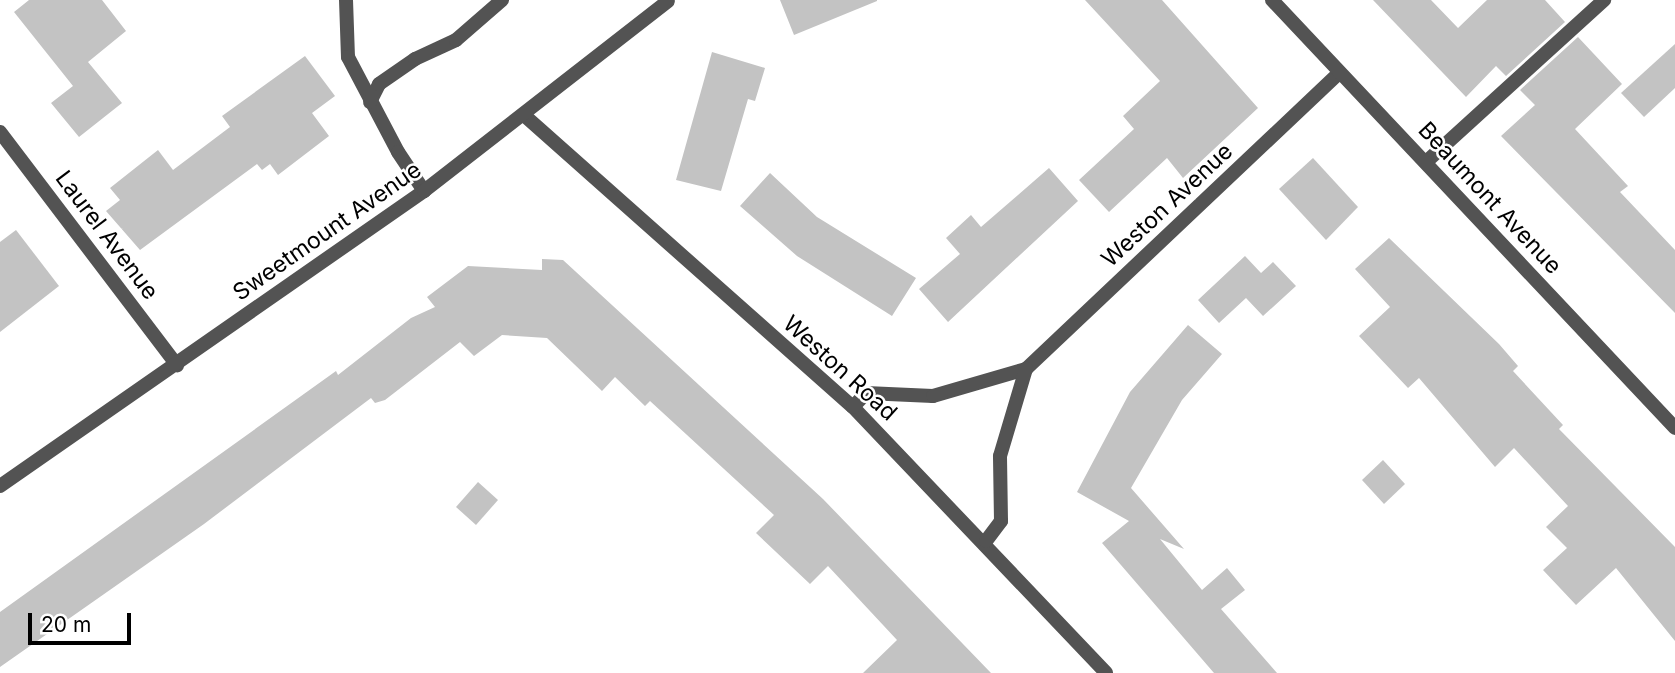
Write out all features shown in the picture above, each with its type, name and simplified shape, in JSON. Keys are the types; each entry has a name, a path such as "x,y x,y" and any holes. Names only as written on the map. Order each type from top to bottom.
{"street":[{"path":"346,0 348,57 370,102 424,191"},
{"path":"370,102 379,84 415,60 456,40 502,0"},
{"name":"Sweetmount Avenue","path":"0,486 424,191 525,116 670,0"},
{"name":"Beaumont Avenue","path":"1272,0 1675,428"},
{"path":"1426,162 1604,0"},
{"name":"Weston Avenue","path":"853,407 866,393 933,396 1026,369 1339,73"},
{"name":"Weston Road","path":"525,116 853,407 986,541 1106,673"},
{"name":"Laurel Avenue","path":"0,132 177,365"},
{"name":"Weston Avenue","path":"986,541 1001,521 1000,456 1026,369"}],"building":[{"path":"29,0 102,0 126,31 88,62 122,103 79,137 51,103 73,86 14,12"},
{"path":"780,0 877,0 877,1 794,35"},
{"path":"1085,0 1162,0 1258,108 1183,178 1167,158 1109,212 1079,180 1134,129 1123,116 1160,81"},
{"path":"1373,0 1431,0 1458,28 1487,0 1545,0 1565,22 1506,76 1496,66 1466,97"},
{"path":"1578,37 1622,84 1575,129 1628,186 1620,192 1675,250 1675,313 1501,136 1535,105 1520,90"},
{"path":"1675,44 1675,88 1644,117 1621,93"},
{"path":"712,52 765,68 755,101 748,99 721,191 676,180"},
{"path":"305,56 335,96 312,113 329,136 278,175 270,164 262,170 257,164 140,250 106,211 120,200 110,188 158,150 173,170 230,127 222,116"},
{"path":"1313,158 1358,207 1326,240 1279,189"},
{"path":"1049,168 1078,201 948,322 919,289 960,254 946,238 971,215 981,227"},
{"path":"770,173 817,217 916,278 892,316 797,256 740,206"},
{"path":"16,230 59,286 0,332 0,242"},
{"path":"1389,238 1499,344 1518,366 1513,371 1563,425 1559,429 1675,547 1675,641 1616,568 1576,605 1543,570 1567,548 1546,527 1568,506 1514,448 1495,467 1419,378 1408,388 1359,336 1390,307 1355,269"},
{"path":"1245,256 1261,273 1273,262 1296,286 1263,316 1246,298 1219,323 1198,300"},
{"path":"542,259 563,260 823,499 991,673 863,673 897,640 828,566 810,584 756,533 774,515 650,401 645,406 615,377 602,391 547,338 502,335 474,356 460,342 385,400 375,403 371,398 204,524 0,667 0,612 336,371 338,375 411,318 435,307 427,297 468,266 542,270"},
{"path":"1188,325 1222,354 1182,400 1131,488 1184,549 1160,539 1202,590 1227,568 1245,590 1221,609 1277,673 1214,673 1102,543 1129,521 1077,492 1130,392"},
{"path":"1383,460 1405,484 1384,504 1362,480"},
{"path":"478,482 498,500 476,525 456,507"}]}
